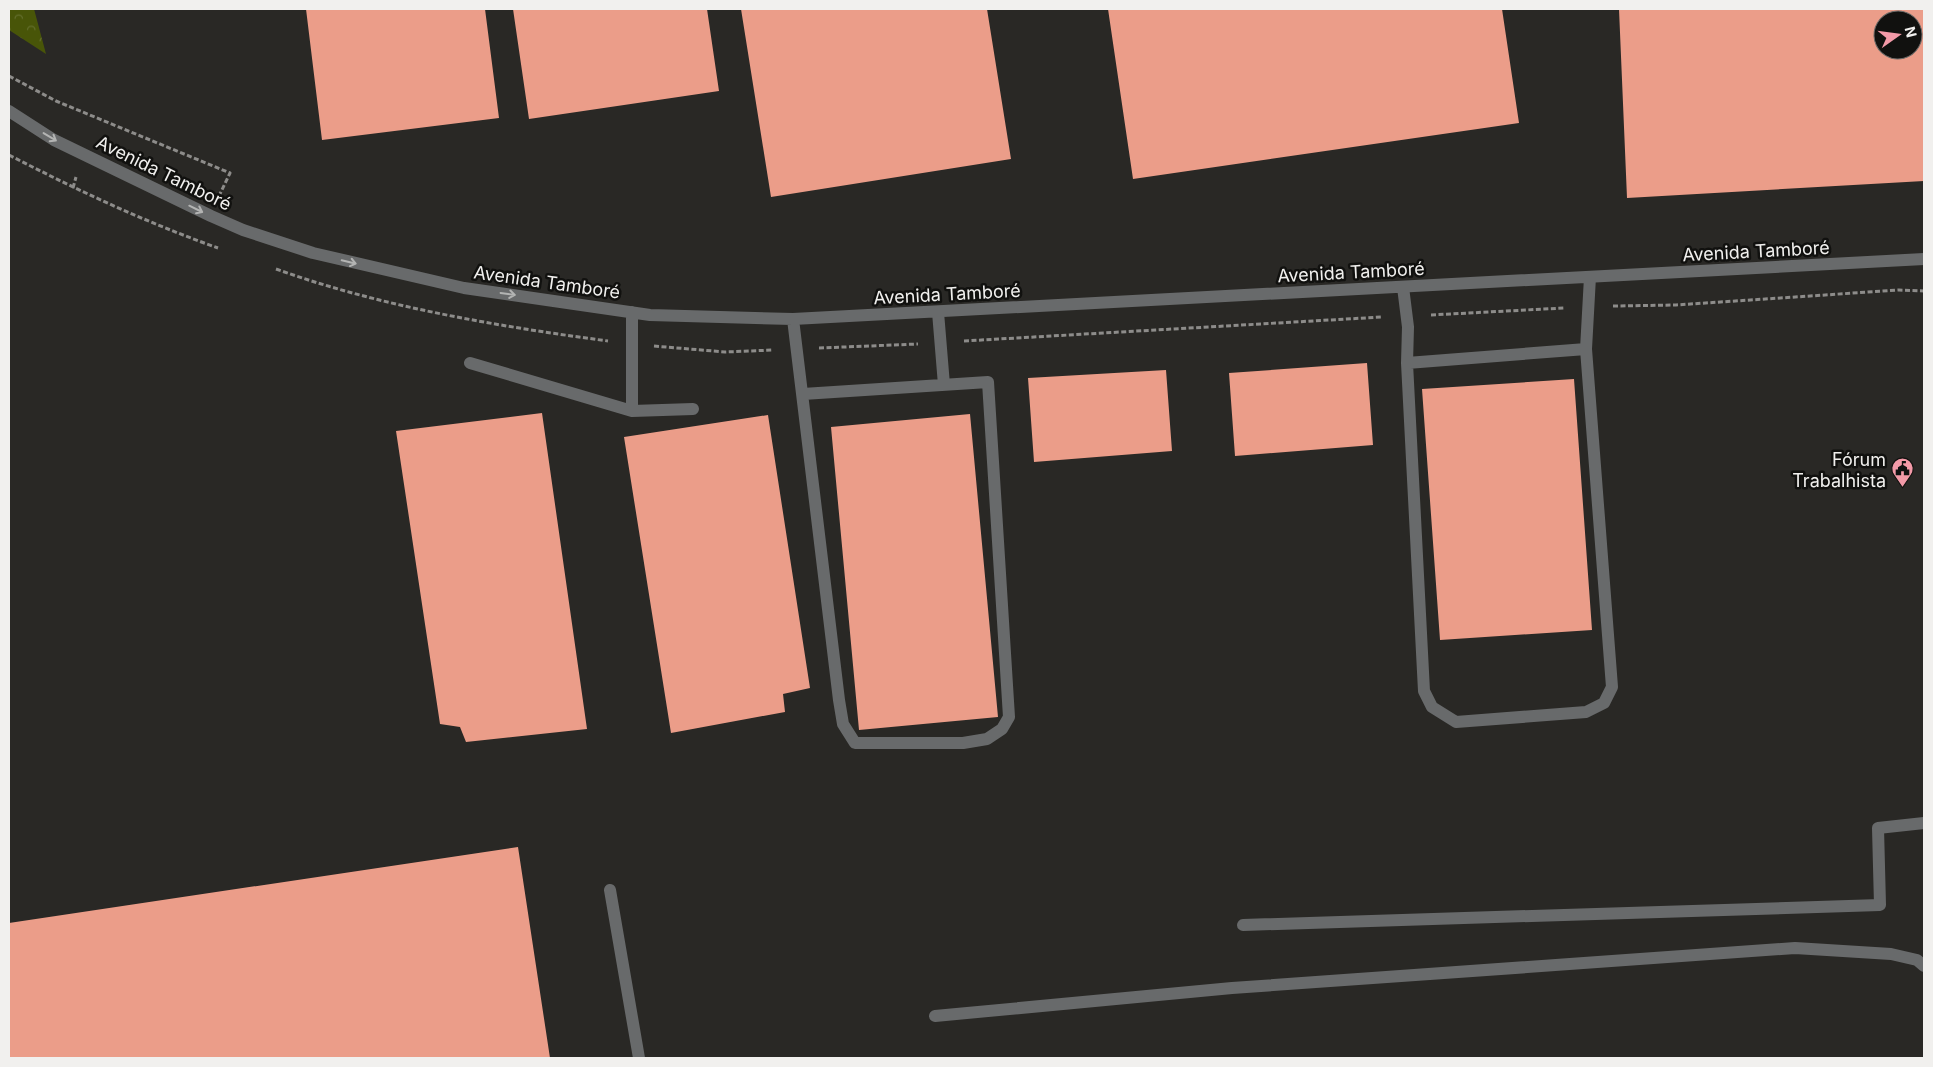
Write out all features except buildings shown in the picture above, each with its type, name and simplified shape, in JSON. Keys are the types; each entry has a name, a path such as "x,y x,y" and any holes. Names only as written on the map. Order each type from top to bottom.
{"street":[{"name":"Avenida Tamboré","path":"9,111 54,140 211,216 243,230 313,253 454,286 650,315 794,319 1924,260"},
{"path":"1403,287 1408,327 1407,363 1424,691 1432,707 1456,722 1586,712 1604,703 1612,687 1586,349 1590,277"},
{"path":"632,312 632,410"},
{"path":"938,312 944,385"},
{"path":"794,319 796,357 803,394 838,690 844,724 855,743 963,742 987,739 1002,729 1009,716 988,382 803,394"},
{"path":"1407,363 1586,349"},
{"path":"470,363 632,410 693,409"},
{"path":"1243,925 1880,905 1878,828 1924,823"},
{"path":"610,890 638,1058"},
{"path":"935,1016 1232,988 1794,948 1891,954 1916,960 1924,966"}],"path":[{"path":"9,76 56,101 230,173 211,216"}],"green space":[{"path":"9,9 34,9 46,54 9,30"}],"place":[{"name":"Fórum Trabalhista","path":"1902,488"}]}
